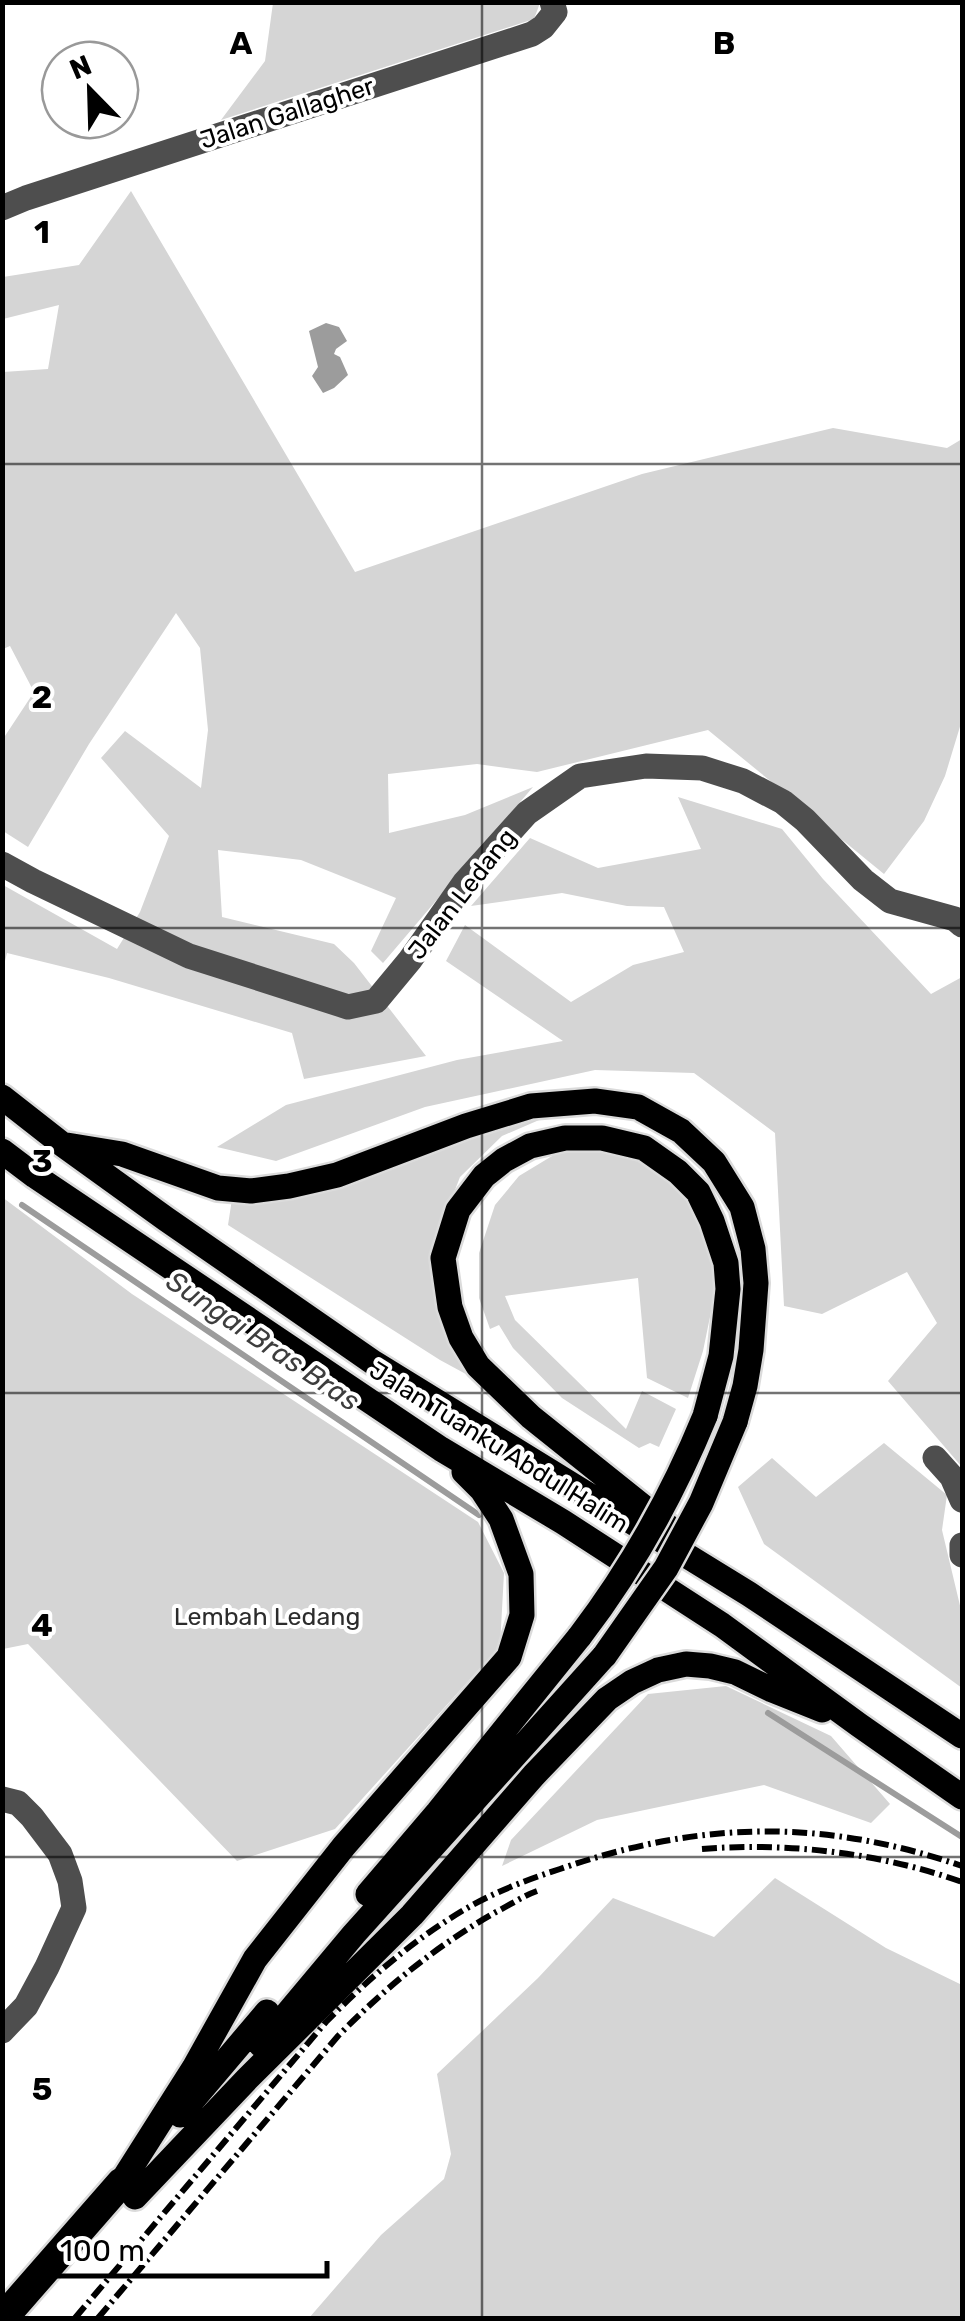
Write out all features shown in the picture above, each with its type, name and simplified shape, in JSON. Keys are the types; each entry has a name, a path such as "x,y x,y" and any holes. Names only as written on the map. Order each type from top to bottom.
{"highway":[{"path":"4,2318 128,2190"},
{"path":"29,2318 128,2190"}],"main road":[{"name":"Jalan Tuanku Abdul Halim","path":"2,1098 166,1219 374,1362 750,1594 962,1736"},
{"path":"62,1144 122,1154 218,1188 251,1190 337,1175 531,1106 595,1101 638,1106 681,1132 714,1162 742,1207 754,1249 755,1311 745,1386 700,1502 666,1568 604,1655 128,2190"},
{"path":"128,2190 580,1636 637,1553 675,1483 704,1416 722,1356 728,1289 726,1263 698,1192 644,1148 602,1138 564,1138 530,1146 484,1176 458,1210 443,1258 450,1308 461,1338 490,1378 531,1417 614,1481 750,1594"},
{"name":"Jalan Tuanku Abdul Halim","path":"2,1151 441,1450 563,1522 722,1625 962,1796"},
{"path":"128,2190 255,1960 344,1846 509,1657 522,1616 520,1574 501,1519 482,1490 441,1450"},
{"path":"128,2190 247,2079 412,1915 590,1715 632,1682 658,1670 686,1664 710,1666 735,1672 859,1725"}],"street":[{"name":"Jalan Gallagher","path":"2,208 532,34 555,12 552,2"},
{"name":"Jalan Ledang","path":"2,864 190,956 348,1007 376,1001 465,882 515,826 580,776 646,766 702,768 743,782 782,802 890,901 962,925"},
{"path":"935,1458 952,1477 962,1500"},
{"path":"962,1546 962,1555"},
{"path":"2,1799 18,1803 32,1816 60,1854 74,1908 26,2006 2,2030"}],"green space":[{"path":"273,3 540,3 534,19 221,120 265,61"},
{"path":"131,191 355,572 642,474 833,428 947,448 962,439 962,720 945,776 924,821 884,874 708,730 537,772 477,764 388,774 389,833 465,815 533,787 383,963 371,951 396,898 301,860 218,850 222,917 334,944 354,963 426,1056 304,1079 292,1033 109,978 7,953 3,969 3,885 117,949 140,912 169,836 101,758 125,731 201,788 208,730 200,648 176,613 89,744 28,847 3,831 3,739 34,692 10,646 3,649 3,372 48,369 59,305 3,319 3,277 79,265"},
{"path":"678,797 782,829 823,879 931,994 962,977 962,1467 888,1381 937,1323 907,1272 822,1314 784,1306 775,1133 694,1073 595,1070 425,1107 276,1161 217,1147 286,1105 457,1060 563,1041 446,961 465,925 571,1002 633,965 684,952 664,907 627,906 562,893 471,906 530,838 598,868 701,849"},
{"path":"546,1117 502,1136 460,1177 438,1234 475,1379 228,1225 232,1199 328,1191 524,1118"},
{"path":"606,1144 687,1178 718,1278 703,1351 688,1398 647,1378 638,1278 505,1296 515,1320 626,1429 642,1391 676,1409 659,1447 650,1443 639,1448 562,1398 513,1348 499,1325 490,1329 479,1298 479,1253 495,1205 519,1176 562,1150"},
{"name":"Lembah Ledang","path":"2,1197 132,1294 478,1522 504,1573 500,1646 335,1829 237,1861 28,1644 3,1649"},
{"path":"884,1443 947,1495 942,1530 962,1614 962,1688 764,1544 738,1487 772,1458 816,1497"},
{"path":"726,1686 831,1736 890,1804 871,1823 764,1785 597,1820 502,1866 511,1840 648,1694"},
{"path":"775,1878 886,1948 962,1985 962,2318 309,2318 381,2235 444,2179 451,2154 437,2074 538,1978 613,1898 714,1937"}],"shaded area":[{"path":"326,323 339,327 347,341 334,354 340,357 348,375 323,393 312,376 318,367 309,331"}],"waterway":[{"name":"Sungai Bras Bras","path":"22,1205 479,1515"},
{"name":"Sungai Bras Bras","path":"768,1713 962,1837"}],"railway":[{"path":"75,2318 326,2022 408,1948 485,1898 611,1853 711,1834 761,1831 860,1839 962,1866"},
{"path":"702,1849 768,1847 834,1852 899,1864 962,1882"},
{"path":"98,2318 356,2018 453,1939 537,1891"}]}
